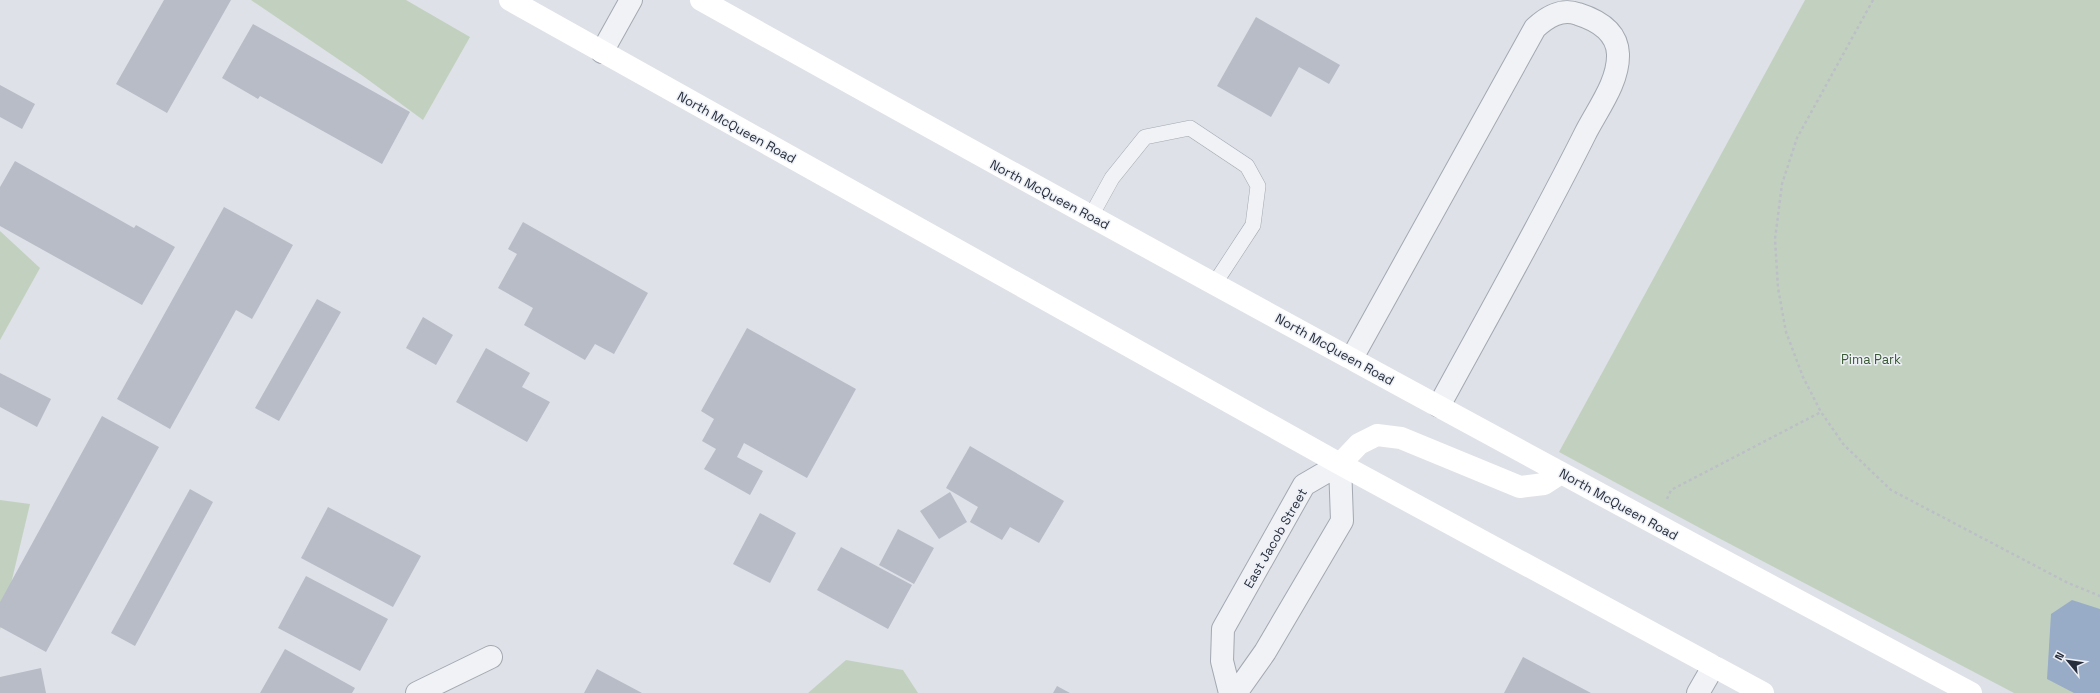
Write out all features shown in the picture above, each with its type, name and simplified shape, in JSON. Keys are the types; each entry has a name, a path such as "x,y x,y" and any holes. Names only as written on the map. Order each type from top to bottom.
{"main road":[{"name":"North McQueen Road","path":"510,0 1340,464 1763,693"},
{"name":"North McQueen Road","path":"701,0 1091,216 1561,473 1971,693"},
{"path":"1340,464 1359,444 1377,435 1401,438 1520,487 1544,484 1561,473"}],"street":[{"path":"602,52 630,0"},
{"path":"1352,358 1535,28 1546,17 1572,12 1603,25 1614,39 1618,53 1616,73 1571,163 1439,406"},
{"path":"1236,693 1266,652 1342,521 1340,464"},
{"name":"East Jacob Street","path":"1230,693 1222,661 1224,629 1304,485 1340,464"},
{"path":"417,693 491,657"},
{"path":"1698,693 1713,667"}],"lane":[{"path":"1091,216 1112,178 1145,137 1190,128 1247,166 1258,186 1253,225 1215,283"}],"path":[{"path":"1872,0 1797,138 1782,184 1775,239 1778,288 1786,332 1803,377 1821,412 1844,445 1891,490 2068,583 2100,596"},
{"path":"1665,501 1671,490 1821,412"}],"green space":[{"path":"251,0 406,0 470,37 423,120 363,76"},
{"name":"Pima Park","path":"1805,0 2100,0 2100,693 2014,693 1711,534 1559,452"},
{"path":"0,231 40,268 0,340"},
{"path":"0,500 30,504 0,630"},
{"path":"846,660 903,670 918,693 808,693"}],"water":[{"path":"2072,600 2100,609 2100,693 2074,693 2047,679 2051,614"}],"building":[{"path":"164,0 231,0 167,113 116,84"},
{"path":"1256,17 1340,65 1329,84 1299,67 1271,117 1217,86"},
{"path":"253,24 410,112 382,164 260,96 258,99 222,78"},
{"path":"0,85 35,104 22,129 0,117"},
{"path":"15,161 134,228 136,225 175,247 142,305 0,226 0,187"},
{"path":"224,207 293,245 252,319 236,310 170,429 117,399"},
{"path":"523,222 648,293 614,354 595,344 585,360 524,325 533,308 498,288 517,254 508,249"},
{"path":"317,299 341,312 279,421 255,408"},
{"path":"423,317 453,335 436,365 406,348"},
{"path":"747,328 856,389 807,478 744,443 737,457 763,471 750,495 704,469 716,449 702,441 714,419 701,411"},
{"path":"486,348 530,373 522,387 550,402 527,442 456,402"},
{"path":"0,373 51,399 37,427 0,407"},
{"path":"102,416 159,447 46,652 0,627 0,602"},
{"path":"970,446 1064,501 1039,543 1010,527 1002,540 970,522 978,507 946,488"},
{"path":"190,489 213,502 135,646 111,633"},
{"path":"950,492 967,522 939,539 920,511"},
{"path":"328,507 421,556 393,607 301,558"},
{"path":"760,513 796,533 770,583 733,564"},
{"path":"898,529 934,548 914,584 879,565"},
{"path":"841,547 912,585 888,629 817,590"},
{"path":"306,576 388,619 360,671 278,628"},
{"path":"285,649 355,688 352,693 260,693"},
{"path":"1523,657 1591,693 1504,693"},
{"path":"41,668 46,693 0,693 0,677"},
{"path":"597,669 642,693 584,693"},
{"path":"1057,686 1070,693 1053,693"}]}
